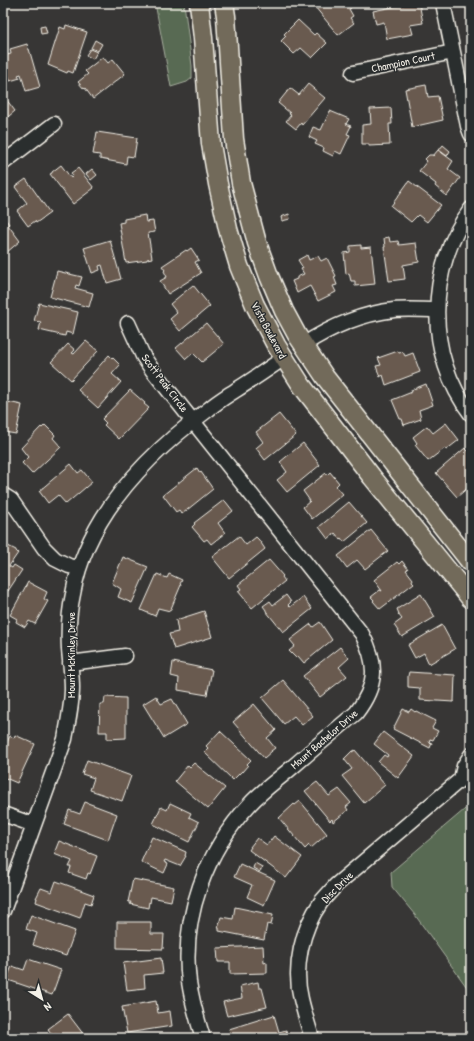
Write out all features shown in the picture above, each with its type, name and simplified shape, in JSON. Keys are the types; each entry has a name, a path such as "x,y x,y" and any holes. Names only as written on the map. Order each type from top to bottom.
{"main road":[{"name":"Vista Boulevard","path":"199,3 211,144 218,184 228,229 239,266 255,305 276,345 302,386 372,477 471,600"},
{"name":"Vista Boulevard","path":"224,3 234,139 241,184 257,243 284,311 303,345 325,376 471,562"},
{"path":"228,229 244,251 292,349 297,349 303,345"}],"street":[{"path":"443,3 468,126 471,134"},
{"name":"Champion Court","path":"353,73 453,52"},
{"path":"3,164 54,124"},
{"path":"471,209 454,236 445,258 439,283 437,310 439,335 444,361 454,385 466,408 471,414"},
{"path":"303,345 326,330 349,320 371,314 395,310 437,310"},
{"name":"Scott Peak Circle","path":"128,323 143,356 153,371 193,421"},
{"name":"Mount McKinley Drive","path":"3,911 65,738 70,713 72,687 69,621 79,568 95,531 111,506 140,471 164,446 210,407 284,358"},
{"name":"Mount Bachelor Drive","path":"193,421 362,634 369,646 373,674 370,689 364,702 356,713 250,804 232,824 204,873 196,898 191,922 188,952 191,994 202,1038"},
{"path":"3,495 11,500 44,548 56,559 69,566 79,568"},
{"path":"70,663 125,656"},
{"name":"Disc Drive","path":"312,1038 300,998 298,979 299,959 303,939 310,921 321,902 336,886 466,778 464,766 471,755"},
{"path":"3,814 34,825"}],"green space":[{"path":"155,3 184,3 192,66 192,78 187,82 171,87"},
{"path":"471,804 471,993 415,915 392,887 391,872"}],"building":[{"path":"321,3 348,3 351,8 349,9 353,16 350,18 354,23 338,35 315,7"},
{"path":"419,3 423,23 410,25 413,34 387,39 384,22 376,24 373,11"},
{"path":"298,20 314,35 316,33 327,43 312,58 301,48 294,54 281,41 286,36 284,34"},
{"path":"66,25 87,32 73,73 68,71 67,73 48,65 60,27 65,29"},
{"path":"45,26 47,33 41,34 40,27"},
{"path":"95,40 102,44 98,51 91,48"},
{"path":"27,44 40,87 26,91 21,74 18,75 20,78 10,81 3,56 11,54 10,49"},
{"path":"90,49 97,52 93,59 86,55"},
{"path":"103,57 108,63 113,59 125,74 93,99 85,88 84,89 78,82 88,74 85,71"},
{"path":"308,84 325,98 302,125 301,123 296,129 286,121 291,115 289,114 290,113 278,103 290,88 299,95"},
{"path":"426,85 428,97 438,96 443,120 412,127 405,89"},
{"path":"3,95 15,111 3,121"},
{"path":"391,108 392,124 389,124 390,145 369,146 369,144 362,144 362,125 371,124 370,109"},
{"path":"330,111 349,119 346,124 351,126 347,134 350,135 341,154 335,151 333,156 323,151 324,148 315,144 317,141 309,137 313,127 321,130"},
{"path":"97,132 137,138 134,157 127,156 126,164 100,159 100,155 93,154"},
{"path":"443,145 450,151 447,156 439,150"},
{"path":"438,150 453,161 448,169 460,178 447,196 435,186 436,184 419,171 427,161 425,159 429,155 433,156"},
{"path":"61,165 71,178 73,176 71,173 78,168 94,188 73,204 50,174"},
{"path":"92,169 97,175 91,180 86,174"},
{"path":"26,179 50,213 36,223 35,221 28,226 17,211 27,203 15,187"},
{"path":"409,181 441,205 427,222 418,215 411,222 391,206"},
{"path":"289,214 290,219 282,221 281,217"},
{"path":"145,215 146,222 153,221 155,232 148,233 152,258 126,263 119,223 124,222 124,219"},
{"path":"3,218 9,224 8,225 20,241 6,253 3,249"},
{"path":"389,237 390,242 398,241 399,245 416,243 419,262 403,265 405,279 389,281 384,238"},
{"path":"110,240 121,279 107,283 102,265 99,266 100,270 92,273 84,248"},
{"path":"361,245 361,248 371,247 375,284 355,286 355,281 351,281 349,273 346,274 344,253 350,252 350,246"},
{"path":"191,248 199,260 195,262 201,273 168,294 160,281 167,277 162,266"},
{"path":"307,255 309,260 318,256 321,261 327,258 336,276 334,277 337,285 333,286 336,292 318,301 310,286 297,293 292,281 304,274 301,269 303,268 298,260"},
{"path":"57,271 82,277 79,286 76,285 75,288 93,293 89,307 50,297"},
{"path":"193,285 210,306 180,331 170,319 177,313 170,304"},
{"path":"468,298 471,298 471,318 470,318"},
{"path":"39,303 78,312 73,334 66,332 65,336 39,330 41,322 34,321"},
{"path":"206,323 224,344 202,362 193,353 186,359 176,348"},
{"path":"86,341 98,351 71,380 51,362 68,344 75,350 72,353 74,354"},
{"path":"398,351 399,353 403,352 405,356 413,353 420,372 386,385 383,375 380,377 376,366 381,365 378,358"},
{"path":"109,355 120,365 112,374 121,382 98,408 78,390"},
{"path":"426,384 433,405 419,410 421,419 404,425 392,400 412,392 411,390"},
{"path":"130,390 149,408 119,439 104,425 106,423 102,419"},
{"path":"3,401 22,405 16,434 4,432 3,437"},
{"path":"279,414 296,435 265,460 256,448 263,442 256,432"},
{"path":"446,423 459,440 446,450 445,448 428,461 415,445 417,443 413,437 427,426 433,433"},
{"path":"45,425 55,435 53,438 61,447 32,474 22,463 28,457 21,448 41,427 42,428"},
{"path":"303,443 320,465 287,492 277,480 287,472 280,462"},
{"path":"465,448 471,454 471,485 457,497 436,473"},
{"path":"71,464 78,473 82,470 92,482 66,504 58,495 48,503 39,491"},
{"path":"197,468 213,489 182,514 179,510 176,512 163,495"},
{"path":"330,472 339,483 336,486 343,494 312,519 303,507 310,501 303,491 326,473 327,475"},
{"path":"224,500 233,511 218,523 225,533 211,544 207,539 204,541 192,527 195,524 194,523"},
{"path":"349,502 367,523 344,542 335,533 328,539 319,527"},
{"path":"371,530 388,551 365,569 357,560 347,568 338,556"},
{"path":"239,536 246,545 256,537 265,549 229,578 212,557"},
{"path":"6,545 16,550 18,553 9,566 12,568 14,565 22,570 8,591 3,588 3,549"},
{"path":"123,557 148,567 132,603 118,597 121,589 112,583"},
{"path":"269,560 283,576 282,577 285,581 252,608 238,591 241,589 238,585"},
{"path":"402,561 408,569 406,570 413,579 412,581 414,583 380,609 371,597 380,590 382,591 374,580 397,562 399,564"},
{"path":"157,574 167,578 169,574 182,580 170,611 158,608 155,616 141,610"},
{"path":"28,582 47,592 44,599 48,601 35,624 29,621 25,627 16,622 17,619 10,615"},
{"path":"421,594 435,617 402,637 394,625 402,619 398,614 397,609"},
{"path":"286,595 291,602 288,605 290,607 303,597 312,609 283,632 263,606 270,601 273,605"},
{"path":"204,611 212,637 174,649 169,634 178,632 176,620"},
{"path":"320,622 332,640 304,663 298,656 296,658 289,651 295,646 290,640 311,624 313,627"},
{"path":"442,625 455,649 429,664 424,653 415,658 408,645"},
{"path":"340,647 349,658 339,667 347,676 320,697 303,676"},
{"path":"173,662 212,670 207,695 178,690 179,678 171,676"},
{"path":"409,672 455,675 454,702 420,700 420,688 408,687"},
{"path":"283,680 313,716 302,725 294,716 284,724 262,698"},
{"path":"3,685 7,689 3,694"},
{"path":"156,696 161,704 172,699 187,724 164,738 143,704"},
{"path":"105,697 126,698 126,738 107,739 107,732 99,732 100,704 104,704"},
{"path":"254,704 276,730 267,738 275,748 264,758 233,722"},
{"path":"403,709 409,712 411,709 436,721 432,728 438,731 433,740 430,739 429,742 432,743 430,748 393,729"},
{"path":"220,731 251,760 242,772 233,780 204,752 208,748 206,746"},
{"path":"383,732 414,756 398,778 378,762 384,755 387,757 388,755 374,744"},
{"path":"15,735 35,744 17,783 3,777 3,750 10,736 14,738"},
{"path":"355,750 385,785 364,803 342,776 352,769 344,759"},
{"path":"87,760 131,776 122,801 90,790 94,778 82,774"},
{"path":"194,763 225,788 208,809 175,781 188,765 190,767"},
{"path":"317,782 329,796 339,789 351,803 346,807 348,810 333,822 332,819 330,821 305,791"},
{"path":"300,801 327,834 311,848 309,845 305,849 279,818 294,804 295,805"},
{"path":"85,802 117,814 108,840 64,824 69,810 80,814"},
{"path":"170,803 191,813 189,817 199,822 189,842 153,824 161,807 167,810"},
{"path":"274,836 302,857 286,878 249,850 257,838 267,845"},
{"path":"152,837 186,852 186,856 180,866 165,860 164,862 168,864 164,873 141,862"},
{"path":"59,841 97,856 90,874 88,873 86,879 69,873 71,867 69,867 72,861 54,854"},
{"path":"255,863 262,867 260,872 253,868"},
{"path":"240,864 275,880 264,905 247,897 252,885 234,877"},
{"path":"133,879 174,887 171,901 151,897 148,908 130,904 131,902 128,902"},
{"path":"56,881 94,895 91,904 85,902 80,918 36,902 36,898 41,888 52,892"},
{"path":"235,907 273,915 271,925 267,924 264,940 219,931 218,928 221,917 233,919"},
{"path":"31,915 75,931 66,956 33,945 37,933 26,929"},
{"path":"117,922 151,922 151,934 164,934 163,949 117,948"},
{"path":"263,946 264,963 267,962 267,973 230,974 230,962 218,962 217,948"},
{"path":"161,958 163,973 144,975 145,988 127,990 123,963"},
{"path":"28,959 61,970 52,995 8,980 12,966 24,970"},
{"path":"258,982 259,988 262,988 267,1007 227,1016 223,1002 242,998 240,986"},
{"path":"156,1001 158,1013 170,1011 172,1026 127,1033 122,1007"},
{"path":"68,1014 84,1035 81,1038 56,1038 58,1037 56,1034 53,1036 48,1029"},
{"path":"274,1015 279,1032 286,1030 288,1038 232,1038 229,1029"}]}
